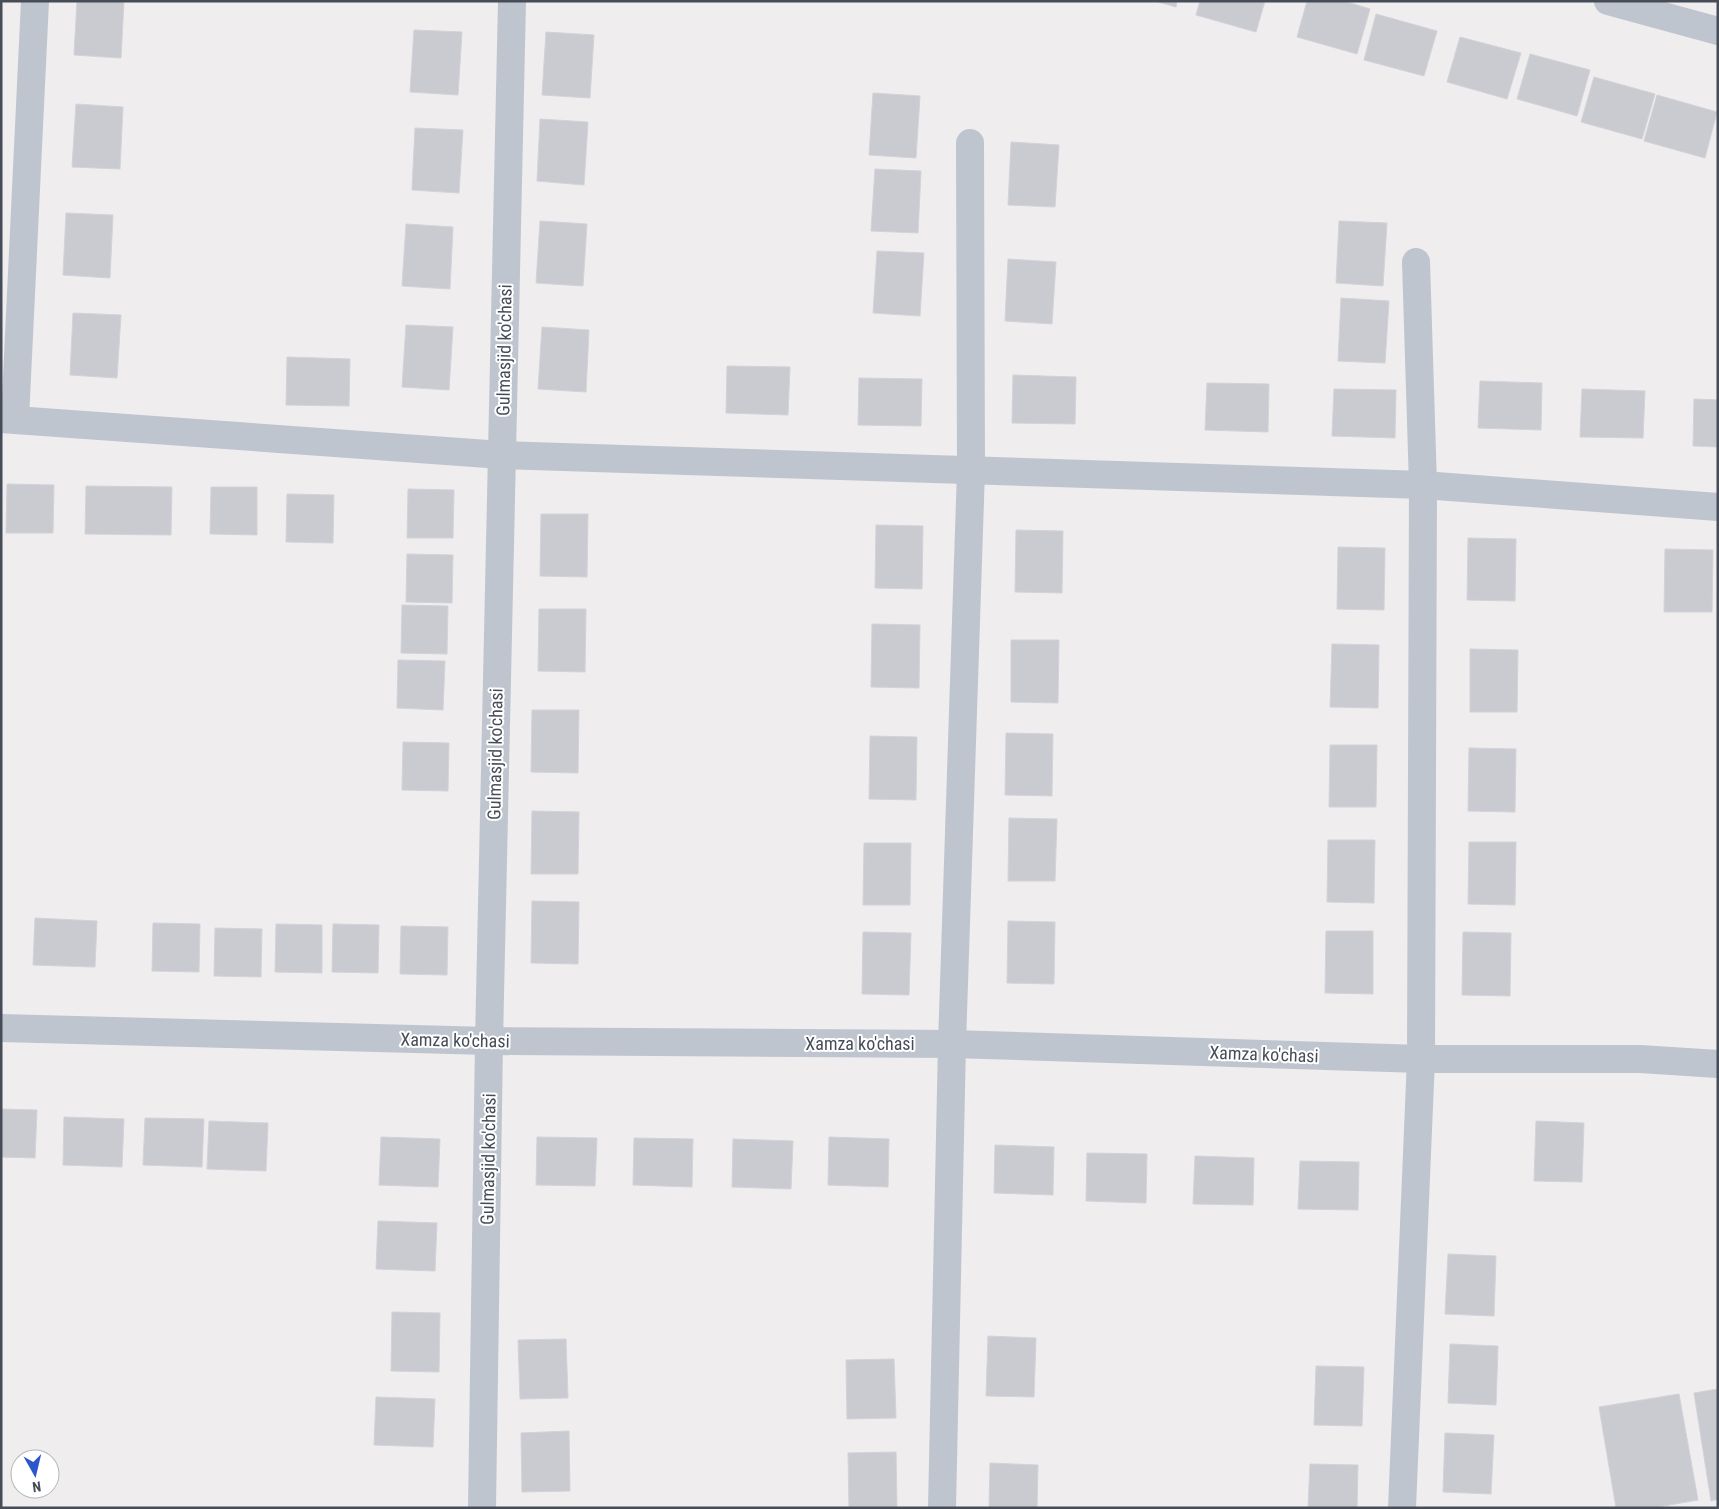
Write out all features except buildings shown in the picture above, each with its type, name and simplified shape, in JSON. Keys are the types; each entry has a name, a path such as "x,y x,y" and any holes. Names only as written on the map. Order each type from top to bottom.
{"street":[{"path":"35,1 8,419 502,455 1423,485 1718,507"},
{"name":"Gulmasjid ko'chasi","path":"482,1508 512,1"},
{"path":"1608,1 1718,31"},
{"path":"942,1508 952,1044 971,470 970,143"},
{"path":"1402,1508 1421,1060 1423,485 1416,262"},
{"name":"Xamza ko'chasi","path":"1,1028 490,1041 952,1044 1421,1060 1640,1060 1718,1064"}]}
